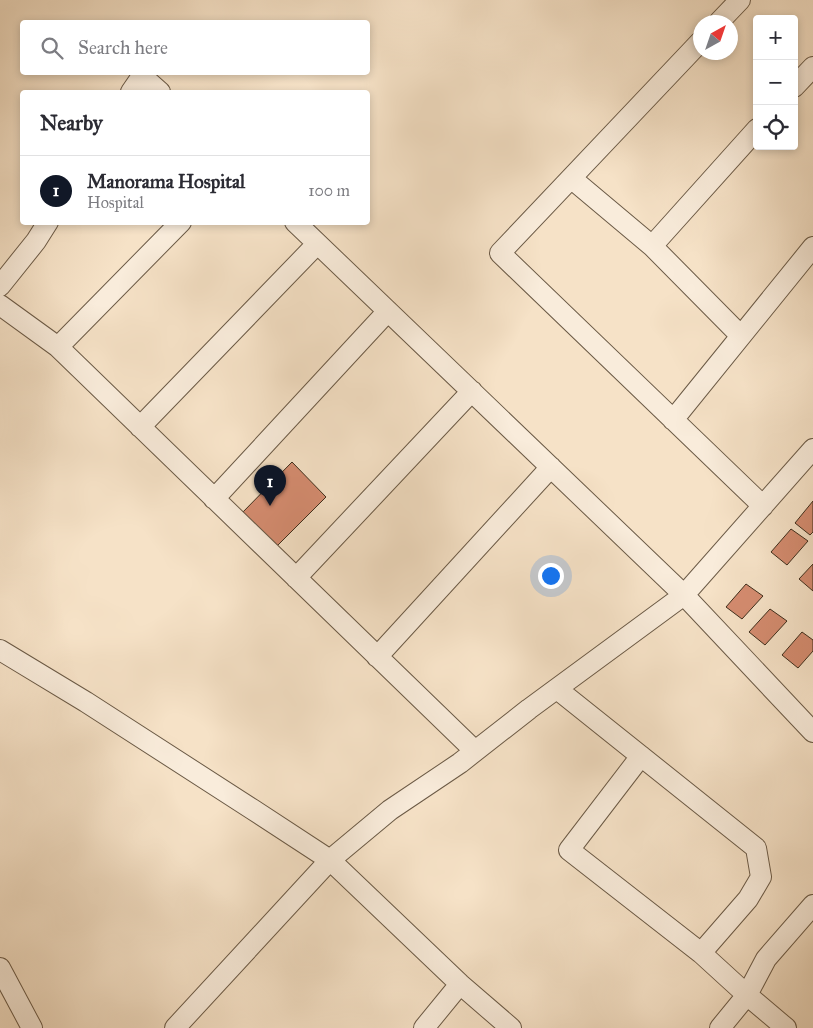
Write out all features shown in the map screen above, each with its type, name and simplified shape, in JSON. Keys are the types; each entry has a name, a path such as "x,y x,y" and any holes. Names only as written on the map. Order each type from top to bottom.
{"street":[{"path":"726,15 740,0"},
{"path":"693,49 500,253 763,506"},
{"path":"798,83 813,67"},
{"path":"132,90 142,76 158,90"},
{"path":"652,246 753,133"},
{"path":"571,178 652,246 741,336"},
{"path":"0,286 36,241 46,225"},
{"path":"58,347 178,225"},
{"path":"298,225 684,595 813,732"},
{"path":"140,427 317,244"},
{"path":"673,420 813,247"},
{"path":"0,305 58,347 475,751"},
{"path":"214,498 388,312"},
{"path":"296,578 472,392"},
{"path":"175,1028 330,860 390,810 460,762 684,595 763,506 811,457"},
{"path":"377,656 551,468"},
{"path":"0,650 86,702 330,860 460,984 511,1028"},
{"path":"557,689 756,848 761,877 748,899 701,953"},
{"path":"641,756 569,850 701,953 786,1028"},
{"path":"720,1028 747,995 766,959 813,905"},
{"path":"0,968 32,1028"},
{"path":"424,1028 460,984"}],"building":[{"path":"292,462 326,497 275,548 241,514"},
{"path":"813,501 813,532 810,535 795,523"},
{"path":"791,529 808,541 787,565 771,552"},
{"path":"813,564 813,591 799,579"},
{"path":"746,584 763,596 742,619 726,607"},
{"path":"770,609 787,621 765,645 749,632"},
{"path":"802,632 813,640 813,651 798,668 782,655"}],"place":[{"name":"Manorama Hospital","path":"270,506"}]}
